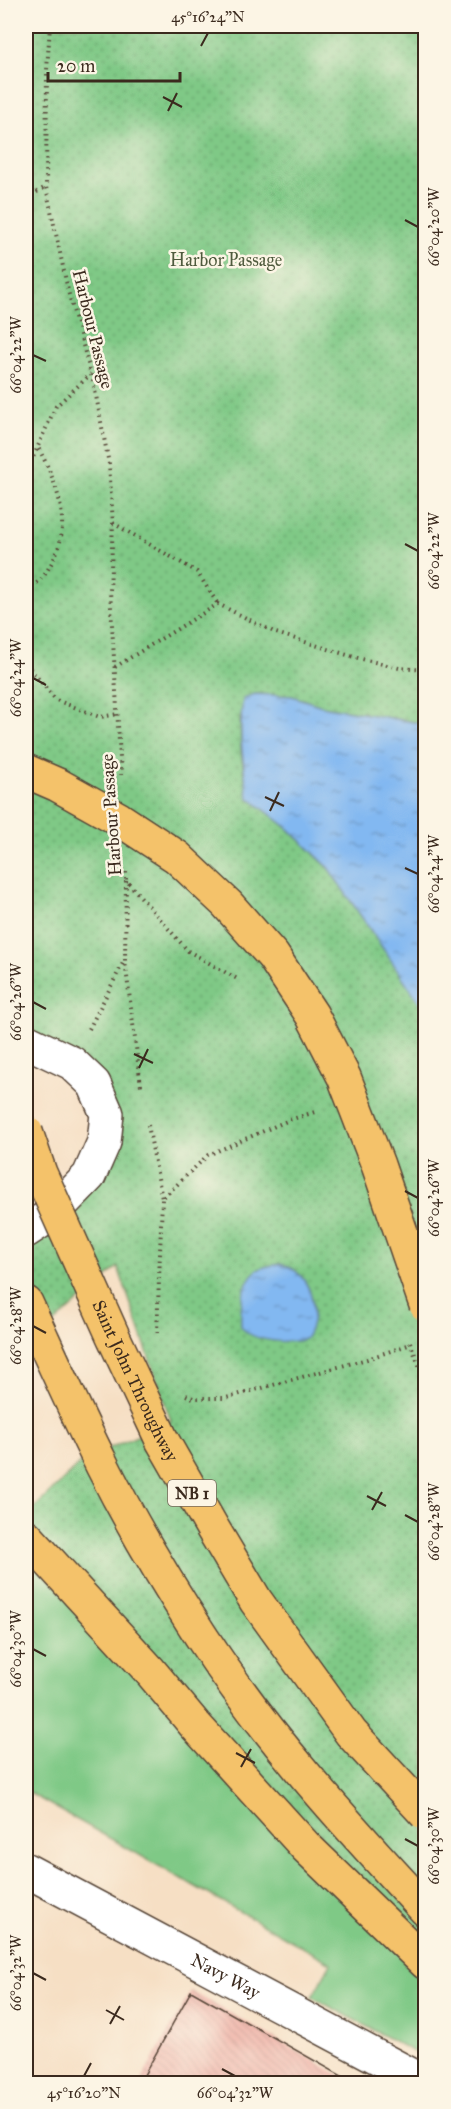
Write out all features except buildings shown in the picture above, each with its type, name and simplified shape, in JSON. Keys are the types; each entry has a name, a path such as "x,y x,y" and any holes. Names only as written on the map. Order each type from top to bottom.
{"highway":[{"path":"26,771 58,785 119,819 177,857 227,904 273,956 312,1015 344,1077 378,1165 426,1305"},
{"name":"Saint John Throughway","path":"26,1132 40,1173 112,1336 162,1440 213,1529 256,1601 351,1732 426,1814"},
{"path":"26,1303 104,1468 157,1565 202,1637 254,1712 319,1793 426,1910"},
{"path":"26,1536 150,1671 195,1725 306,1847 426,1964"}],"street":[{"path":"26,1041 72,1063 94,1084 107,1114 104,1142 89,1176 52,1214 26,1231"},
{"name":"Navy Way","path":"26,1870 426,2083"}],"path":[{"name":"Harbour Passage","path":"50,26 46,70 46,187 69,295 91,374 109,464 113,523 110,591 122,785"},
{"path":"26,198 46,187"},
{"path":"26,473 56,406 91,374"},
{"path":"26,589 41,582 59,550 63,515 54,477 38,447"},
{"path":"113,523 198,572 218,604 276,633 354,657 399,668 426,670"},
{"path":"115,667 218,604"},
{"path":"26,664 56,700 100,717 119,714"},
{"name":"Harbour Passage","path":"126,868 126,880 188,951 245,983"},
{"path":"126,880 125,961 142,1093"},
{"path":"72,1063 125,961"},
{"path":"162,1199 208,1155 289,1120 317,1111"},
{"path":"147,1117 162,1199 157,1344"},
{"path":"407,1334 426,1383"},
{"path":"177,1392 193,1398 226,1398 367,1359 411,1344"}],"green space":[{"name":"Harbor Passage","path":"26,26 425,26 425,724 322,706 292,696 255,694 240,717 241,753 248,797 289,829 327,866 423,1006 425,1015 425,1971 26,1555 26,1516 85,1459 171,1421 118,1267 49,1328 26,1332 26,1231 52,1214 107,1114 26,1041"},
{"path":"26,1555 425,1971 425,2058 312,1997 331,1963 26,1791"}],"water":[{"path":"255,694 292,696 322,706 425,724 425,1015 422,1006 327,866 289,829 248,797 241,723 243,698"},
{"path":"280,1264 300,1275 311,1295 313,1318 310,1329 305,1339 298,1341 261,1338 241,1326 243,1297 251,1276 261,1268"}]}
